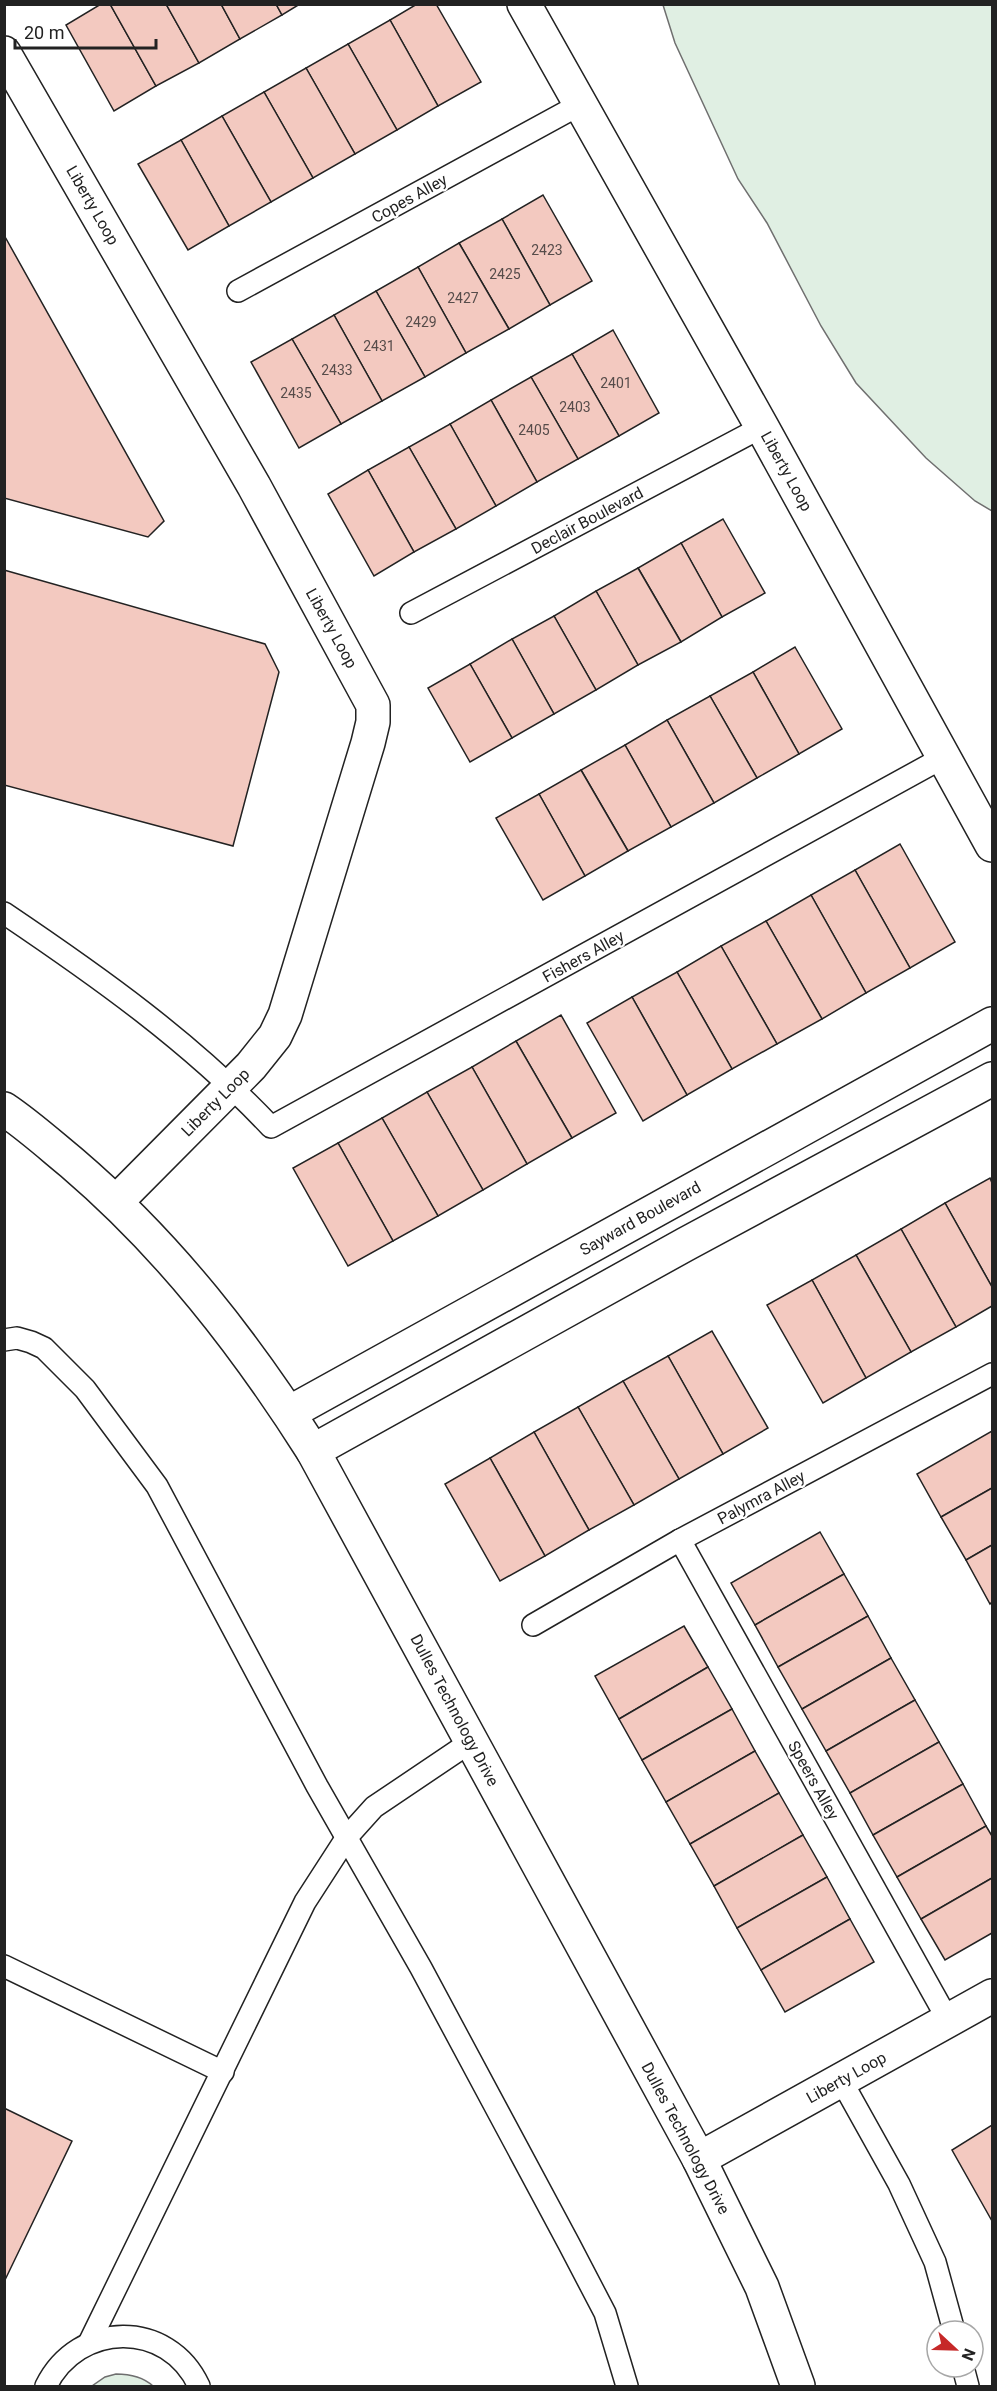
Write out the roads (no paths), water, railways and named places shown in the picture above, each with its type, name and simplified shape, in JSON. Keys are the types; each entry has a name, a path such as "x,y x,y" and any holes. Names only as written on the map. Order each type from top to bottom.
{"street":[{"name":"Liberty Loop","path":"524,4 762,427 993,845"},
{"name":"Liberty Loop","path":"4,52 254,486 373,705 374,722 368,743 285,1015 275,1036 231,1086 117,1201"},
{"name":"Sayward Boulevard","path":"289,1413 993,1024"},
{"path":"313,1451 686,1244 993,1079"},
{"name":"Dulles Technology Drive","path":"4,1109 117,1201 208,1300 253,1359 313,1451 699,2159 762,2287 798,2386"},
{"name":"Liberty Loop","path":"699,2159 993,1996"}],"lane":[{"name":"Copes Alley","path":"238,291 579,105"},
{"name":"Declair Boulevard","path":"411,613 762,427"},
{"name":"Fishers Alley","path":"231,1086 271,1127 944,758"},
{"path":"4,913 113,987 231,1086"},
{"path":"4,1340 17,1338 44,1348 86,1389 157,1486 317,1786 422,1968 605,2313 627,2386"},
{"name":"Palymra Alley","path":"533,1625 680,1540 993,1374"},
{"name":"Speers Alley","path":"680,1540 948,2020"},
{"path":"89,2343 305,1902 347,1837 374,1808 472,1742"},
{"path":"4,1966 223,2072"},
{"path":"841,2080 899,2184 935,2262 951,2319"},
{"path":"46,2386 68,2356 89,2343 117,2336 146,2339 172,2352 192,2372 199,2386"}]}
